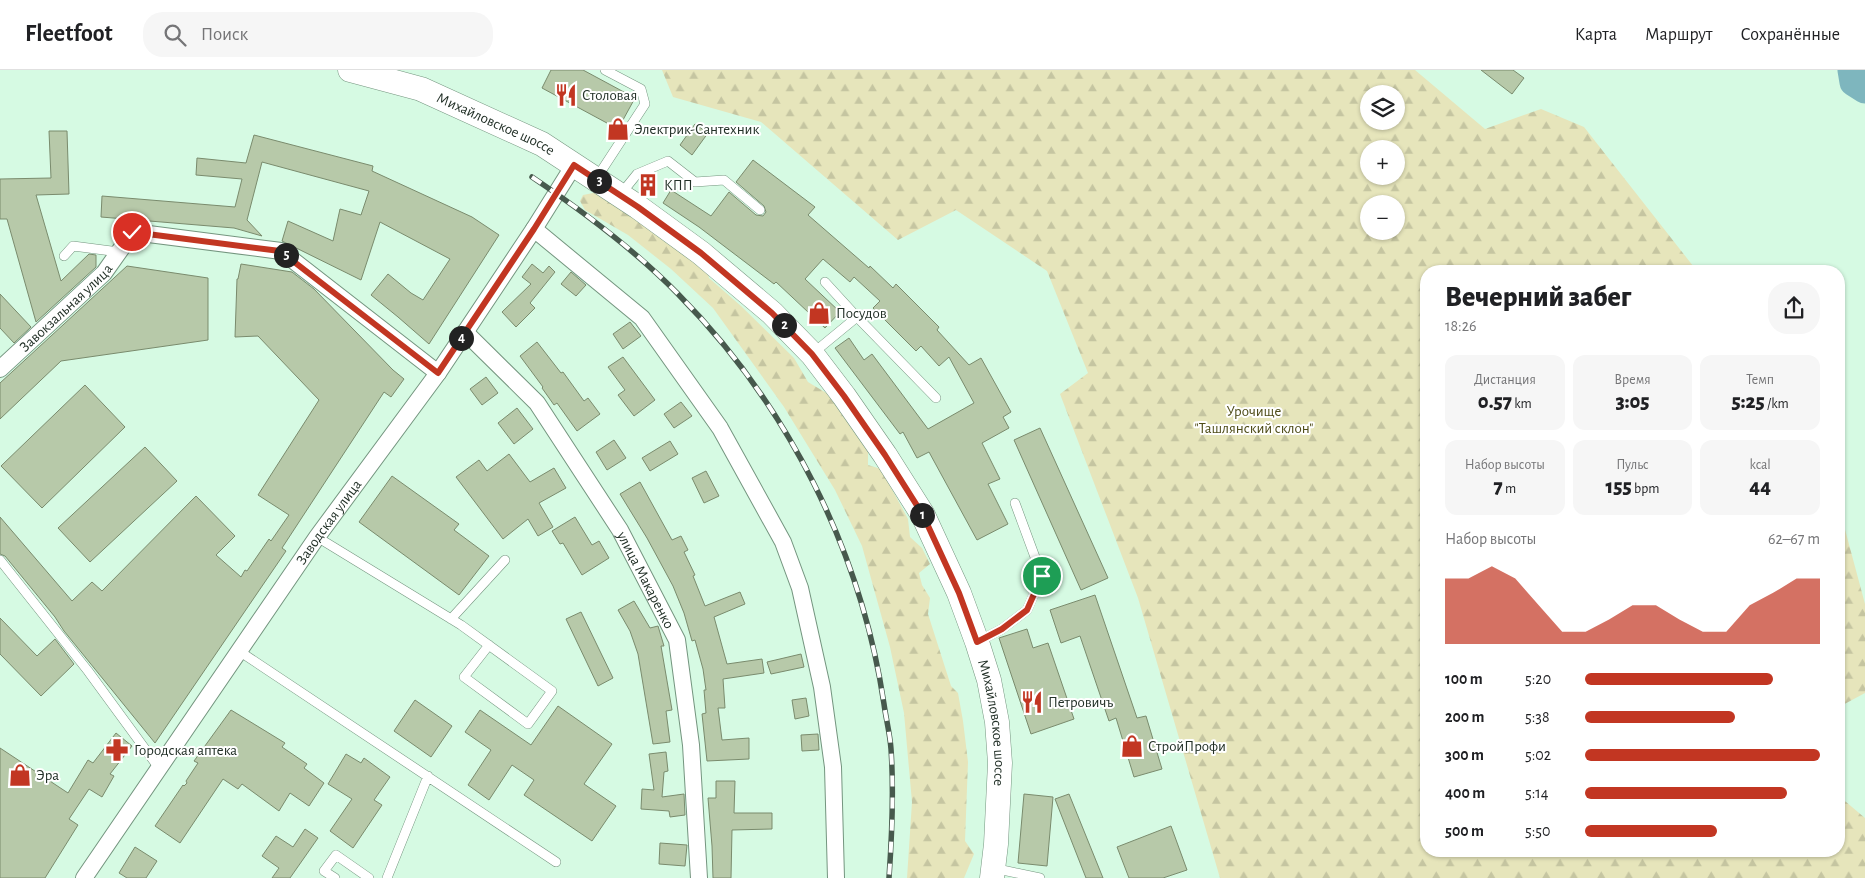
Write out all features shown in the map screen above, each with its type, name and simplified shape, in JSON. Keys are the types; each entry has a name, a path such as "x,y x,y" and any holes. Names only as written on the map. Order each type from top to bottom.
{"main road":[{"name":"Михайловское шоссе","path":"350,70 422,90 542,144 620,195 701,253 772,313 812,354 885,455 923,515 959,593 977,642 989,680 997,722 1000,763 998,812 992,873"}],"street":[{"name":"Заводская улица","path":"84,878 317,536 438,373 534,229 574,165"},
{"path":"534,229 642,318 720,428 783,542 800,588 822,687 833,767 836,878"},
{"name":"Завокзальная улица","path":"2,362 104,273 132,232 280,251 438,373"},
{"name":"улица Макаренко","path":"465,332 536,403 620,530 677,640 691,745 699,878"}],"lane":[{"path":"596,179 645,104 641,89 605,70"},
{"path":"620,195 637,174 668,161 695,182 724,180 760,210"},
{"path":"64,256 73,246 119,252"},
{"path":"825,282 936,398"},
{"path":"812,354 857,317"},
{"path":"977,642 1002,629 1027,610 1042,576 1015,503"},
{"path":"317,536 451,619 489,645 552,691 528,724 464,677 489,645"},
{"path":"0,560 88,672 159,768"},
{"path":"451,619 505,560"},
{"path":"240,651 556,862"},
{"path":"387,878 428,776"},
{"path":"334,878 324,871 336,855 369,878"},
{"path":"992,873 1040,878"}],"green space":[{"name":"Урочище \"Ташлянский склон\"","path":"662,70 1415,70 1485,129 1541,109 1584,127 1692,265 1420,265 1420,857 1845,857 1845,801 1865,818 1865,878 1220,878 1138,598 1060,394 1088,373 1047,271 956,210 898,240 761,122 673,97"},
{"path":"598,192 707,268 709,278 741,306 794,358 808,382 828,394 868,452 868,465 881,469 908,519 910,537 922,548 930,564 919,573 922,585 930,598 928,614 951,686 958,693 963,721 968,762 965,841 974,854 964,878 907,878 912,802 904,713 890,647 862,546 835,490 784,407 713,308 671,269 628,235 585,210 580,201 583,195"},
{"path":"1845,529 1865,604 1865,693 1845,704"}],"building":[{"path":"551,70 583,70 635,98 618,129 542,88"},
{"path":"1481,70 1513,70 1524,78 1512,94"},
{"path":"695,124 708,133 692,155 680,145"},
{"path":"49,131 67,131 69,194 36,195 61,281 89,254 96,255 96,267 36,322 7,219 0,219 0,179 51,178"},
{"path":"254,135 373,166 372,171 472,217 499,235 429,344 371,295 388,274 411,293 423,300 450,259 380,222 361,280 282,241 288,221 333,241 340,209 361,215 369,191 262,162 247,220 262,236 234,228 101,217 102,196 235,207 242,179 196,175 197,158 246,163"},
{"path":"753,160 815,207 808,215 869,268 870,266 893,288 896,284 939,327 937,330 969,365 981,358 1011,412 1003,417 1009,428 982,443 1000,479 988,484 1008,524 977,540 929,452 917,458 903,432 900,434 835,348 849,338 864,360 872,354 928,429 974,403 949,357 939,366 921,346 916,351 873,308 880,301 854,277 850,282 823,259 805,279 840,312 825,328 776,282 774,284 699,227 663,203 671,190 711,216 729,192 756,215 763,216 766,212 764,206 736,182"},
{"path":"241,264 292,272 314,289 404,379 391,397 384,392 282,548 286,551 155,743 5,556 0,554 0,517 72,601 92,582 102,591 196,496 235,536 216,555 241,577 245,570 247,571 269,539 271,541 289,515 258,495 319,400 258,336 235,337 237,279"},
{"path":"532,264 543,273 549,266 555,272 530,303 535,308 516,327 502,312 531,284 522,277"},
{"path":"127,266 208,278 208,340 61,361 0,419 0,383"},
{"path":"571,272 586,285 576,296 561,284"},
{"path":"0,294 31,327 14,343 0,328"},
{"path":"630,322 641,336 623,349 613,334"},
{"path":"537,342 561,373 563,372 584,401 588,398 600,414 577,431 557,403 554,405 520,356"},
{"path":"623,357 655,400 634,416 618,395 625,390 608,367"},
{"path":"486,377 498,393 482,405 470,389"},
{"path":"85,385 125,427 42,508 1,466"},
{"path":"681,402 692,416 674,428 664,414"},
{"path":"517,408 533,429 514,444 498,423"},
{"path":"1040,428 1108,578 1081,590 1014,440"},
{"path":"614,440 626,458 607,470 596,452"},
{"path":"670,441 678,454 650,471 642,458"},
{"path":"145,447 177,481 90,562 58,528"},
{"path":"509,454 530,482 554,468 566,488 539,503 553,527 538,536 528,519 503,539 456,477 479,460 487,471"},
{"path":"706,471 719,496 704,503 692,478"},
{"path":"392,476 459,524 454,530 489,556 459,595 359,522"},
{"path":"640,482 672,540 681,536 688,550 684,552 695,575 693,576 705,606 740,592 745,604 714,617 727,664 762,659 764,673 723,679 725,708 718,708 722,740 749,738 749,759 707,761 702,714 706,713 704,690 706,690 703,669 695,640 692,641 684,613 673,586 620,494"},
{"path":"575,517 592,545 599,541 609,558 582,575 563,543 560,544 552,531"},
{"path":"1095,595 1137,718 1146,716 1162,769 1134,777 1116,718 1109,721 1080,636 1061,643 1050,610"},
{"path":"634,601 650,628 658,626 664,646 661,646 672,710 666,711 670,742 653,744 638,654 630,631 618,610"},
{"path":"581,612 613,678 598,686 566,619"},
{"path":"0,618 37,656 55,639 74,664 41,696 0,654"},
{"path":"1027,629 1033,648 1048,643 1074,719 1031,734 999,638"},
{"path":"801,654 804,667 771,674 767,662"},
{"path":"806,698 809,716 795,719 792,700"},
{"path":"415,700 452,726 431,757 394,731"},
{"path":"558,706 612,744 584,784 616,806 592,841 524,795 534,780 512,765 489,800 468,785 491,750 465,732 480,710 531,745"},
{"path":"231,710 285,743 282,747 307,764 304,768 324,783 309,806 290,793 279,811 242,784 238,789 223,779 180,843 155,826 183,785 187,783 186,781 198,763 194,761"},
{"path":"116,733 132,746 110,774 114,776 102,797 89,789 69,819 78,825 45,878 0,878 0,748 68,793 88,760 93,763"},
{"path":"818,734 819,750 802,751 801,735"},
{"path":"666,752 668,771 664,772 662,797 684,794 685,815 670,817 669,811 641,809 642,789 654,790 649,754"},
{"path":"346,754 361,763 364,758 390,777 374,800 382,805 353,848 330,831 352,799 328,784"},
{"path":"716,781 735,781 734,813 772,813 772,829 732,830 731,878 713,878 708,798 716,798"},
{"path":"1024,794 1053,797 1047,866 1018,863"},
{"path":"1069,794 1103,878 1086,878 1055,799"},
{"path":"1171,826 1187,870 1163,878 1129,878 1117,847"},
{"path":"305,829 318,838 290,878 272,878 279,868 262,856 276,836 293,847"},
{"path":"660,843 687,845 685,866 659,864"},
{"path":"135,847 157,861 146,878 127,878 119,873"}],"waterway":[{"path":"1852,70 1854,82 1865,89"}],"railway":[{"path":"532,177 608,232 678,294 717,337 753,383 785,431 813,482 837,536 857,590 873,647 884,704 890,743 892,781 892,830 889,878"}],"place":[{"name":"Столовая","path":"566,95"},
{"name":"Электрик-Сантехник","path":"618,129"},
{"name":"КПП","path":"648,185"},
{"name":"Посудов","path":"819,313"},
{"name":"Петровичъ","path":"1032,702"},
{"name":"СтройПрофи","path":"1132,746"},
{"name":"Городская аптека","path":"117,750"},
{"name":"Эра","path":"20,775"}],"route":[{"path":"132,232 280,251 438,373 534,229 574,165 638,207 701,253 772,313 812,354 885,455 923,515 959,593 977,642 1002,629 1027,610 1042,576"}]}
